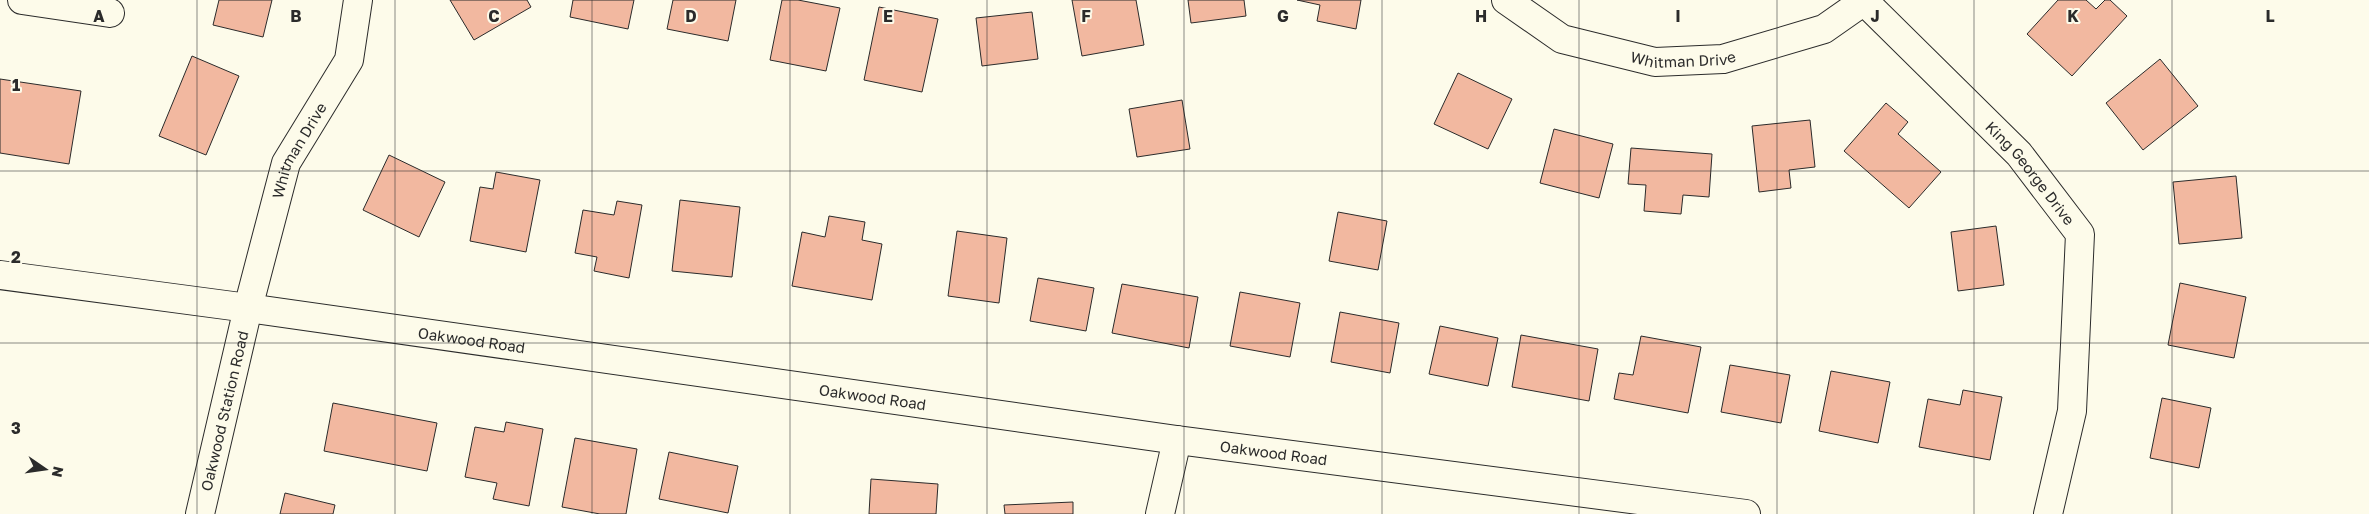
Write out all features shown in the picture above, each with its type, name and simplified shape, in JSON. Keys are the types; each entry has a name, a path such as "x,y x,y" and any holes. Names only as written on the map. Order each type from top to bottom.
{"street":[{"path":"22,0 110,14"},
{"name":"Whitman Drive","path":"248,308 286,163 350,60 358,0"},
{"name":"Whitman Drive","path":"1506,0 1562,39 1656,62 1723,59 1824,29 1863,0"},
{"name":"King George Drive","path":"1863,0 2019,154 2080,234 2072,411 2048,514"},
{"name":"Oakwood Road","path":"0,275 248,308 1177,440 1746,514"},
{"name":"Oakwood Station Road","path":"200,514 248,308"},
{"path":"1160,514 1177,440"}],"building":[{"path":"219,0 272,0 263,37 213,25"},
{"path":"450,0 527,0 531,7 474,40"},
{"path":"573,0 634,0 628,29 570,17"},
{"path":"673,0 736,0 728,41 667,29"},
{"path":"782,0 798,0 840,8 826,71 770,60"},
{"path":"1072,0 1136,0 1144,45 1082,56"},
{"path":"1188,0 1244,0 1246,16 1191,23"},
{"path":"1297,0 1361,0 1356,29 1317,21 1320,5"},
{"path":"2058,0 2086,0 2096,9 2105,0 2110,0 2127,16 2072,76 2027,34"},
{"path":"879,7 938,19 922,92 864,80"},
{"path":"1032,12 1038,59 982,66 976,18"},
{"path":"192,56 239,76 206,155 159,136"},
{"path":"2160,59 2198,106 2143,150 2106,103"},
{"path":"1458,73 1512,99 1488,149 1434,124"},
{"path":"0,79 81,91 69,164 0,153"},
{"path":"1182,100 1190,149 1137,157 1129,109"},
{"path":"1886,103 1908,122 1898,134 1941,172 1909,208 1844,151"},
{"path":"1810,120 1815,167 1789,170 1791,188 1759,192 1752,126"},
{"path":"1554,129 1613,144 1599,198 1540,183"},
{"path":"1631,148 1712,154 1709,197 1683,195 1681,214 1644,211 1646,185 1628,184"},
{"path":"389,155 445,182 419,237 363,210"},
{"path":"496,172 540,180 526,252 470,241 480,187 493,189"},
{"path":"2236,176 2242,238 2179,244 2173,182"},
{"path":"680,200 740,207 732,277 672,271"},
{"path":"617,201 642,205 629,278 594,271 597,257 575,253 583,210 614,215"},
{"path":"1338,212 1387,221 1378,270 1329,261"},
{"path":"829,216 865,222 862,240 882,244 872,300 792,286 802,232 825,237"},
{"path":"1996,226 2004,285 1958,291 1951,232"},
{"path":"957,231 1007,238 999,303 948,296"},
{"path":"1038,278 1094,288 1086,331 1030,321"},
{"path":"2180,283 2246,297 2234,358 2168,345"},
{"path":"1122,284 1198,297 1189,348 1112,333"},
{"path":"1240,292 1300,303 1290,357 1230,346"},
{"path":"1340,312 1399,323 1390,373 1331,362"},
{"path":"1440,326 1498,338 1488,386 1429,374"},
{"path":"1521,335 1598,349 1589,401 1512,387"},
{"path":"1641,336 1701,347 1688,413 1614,399 1619,373 1633,375"},
{"path":"1730,365 1790,375 1781,423 1721,412"},
{"path":"1831,371 1890,382 1878,443 1819,431"},
{"path":"1963,390 2002,397 1990,460 1919,447 1928,399 1960,405"},
{"path":"2162,398 2211,408 2199,468 2150,458"},
{"path":"333,403 437,423 427,471 324,451"},
{"path":"506,422 543,429 529,506 493,499 497,483 465,477 475,427 504,432"},
{"path":"575,438 637,449 626,514 600,514 562,507"},
{"path":"669,452 738,466 728,513 659,499"},
{"path":"871,479 938,484 936,514 869,514"},
{"path":"285,493 335,505 333,514 280,514"},
{"path":"1073,502 1073,514 1005,514 1004,505"}]}
